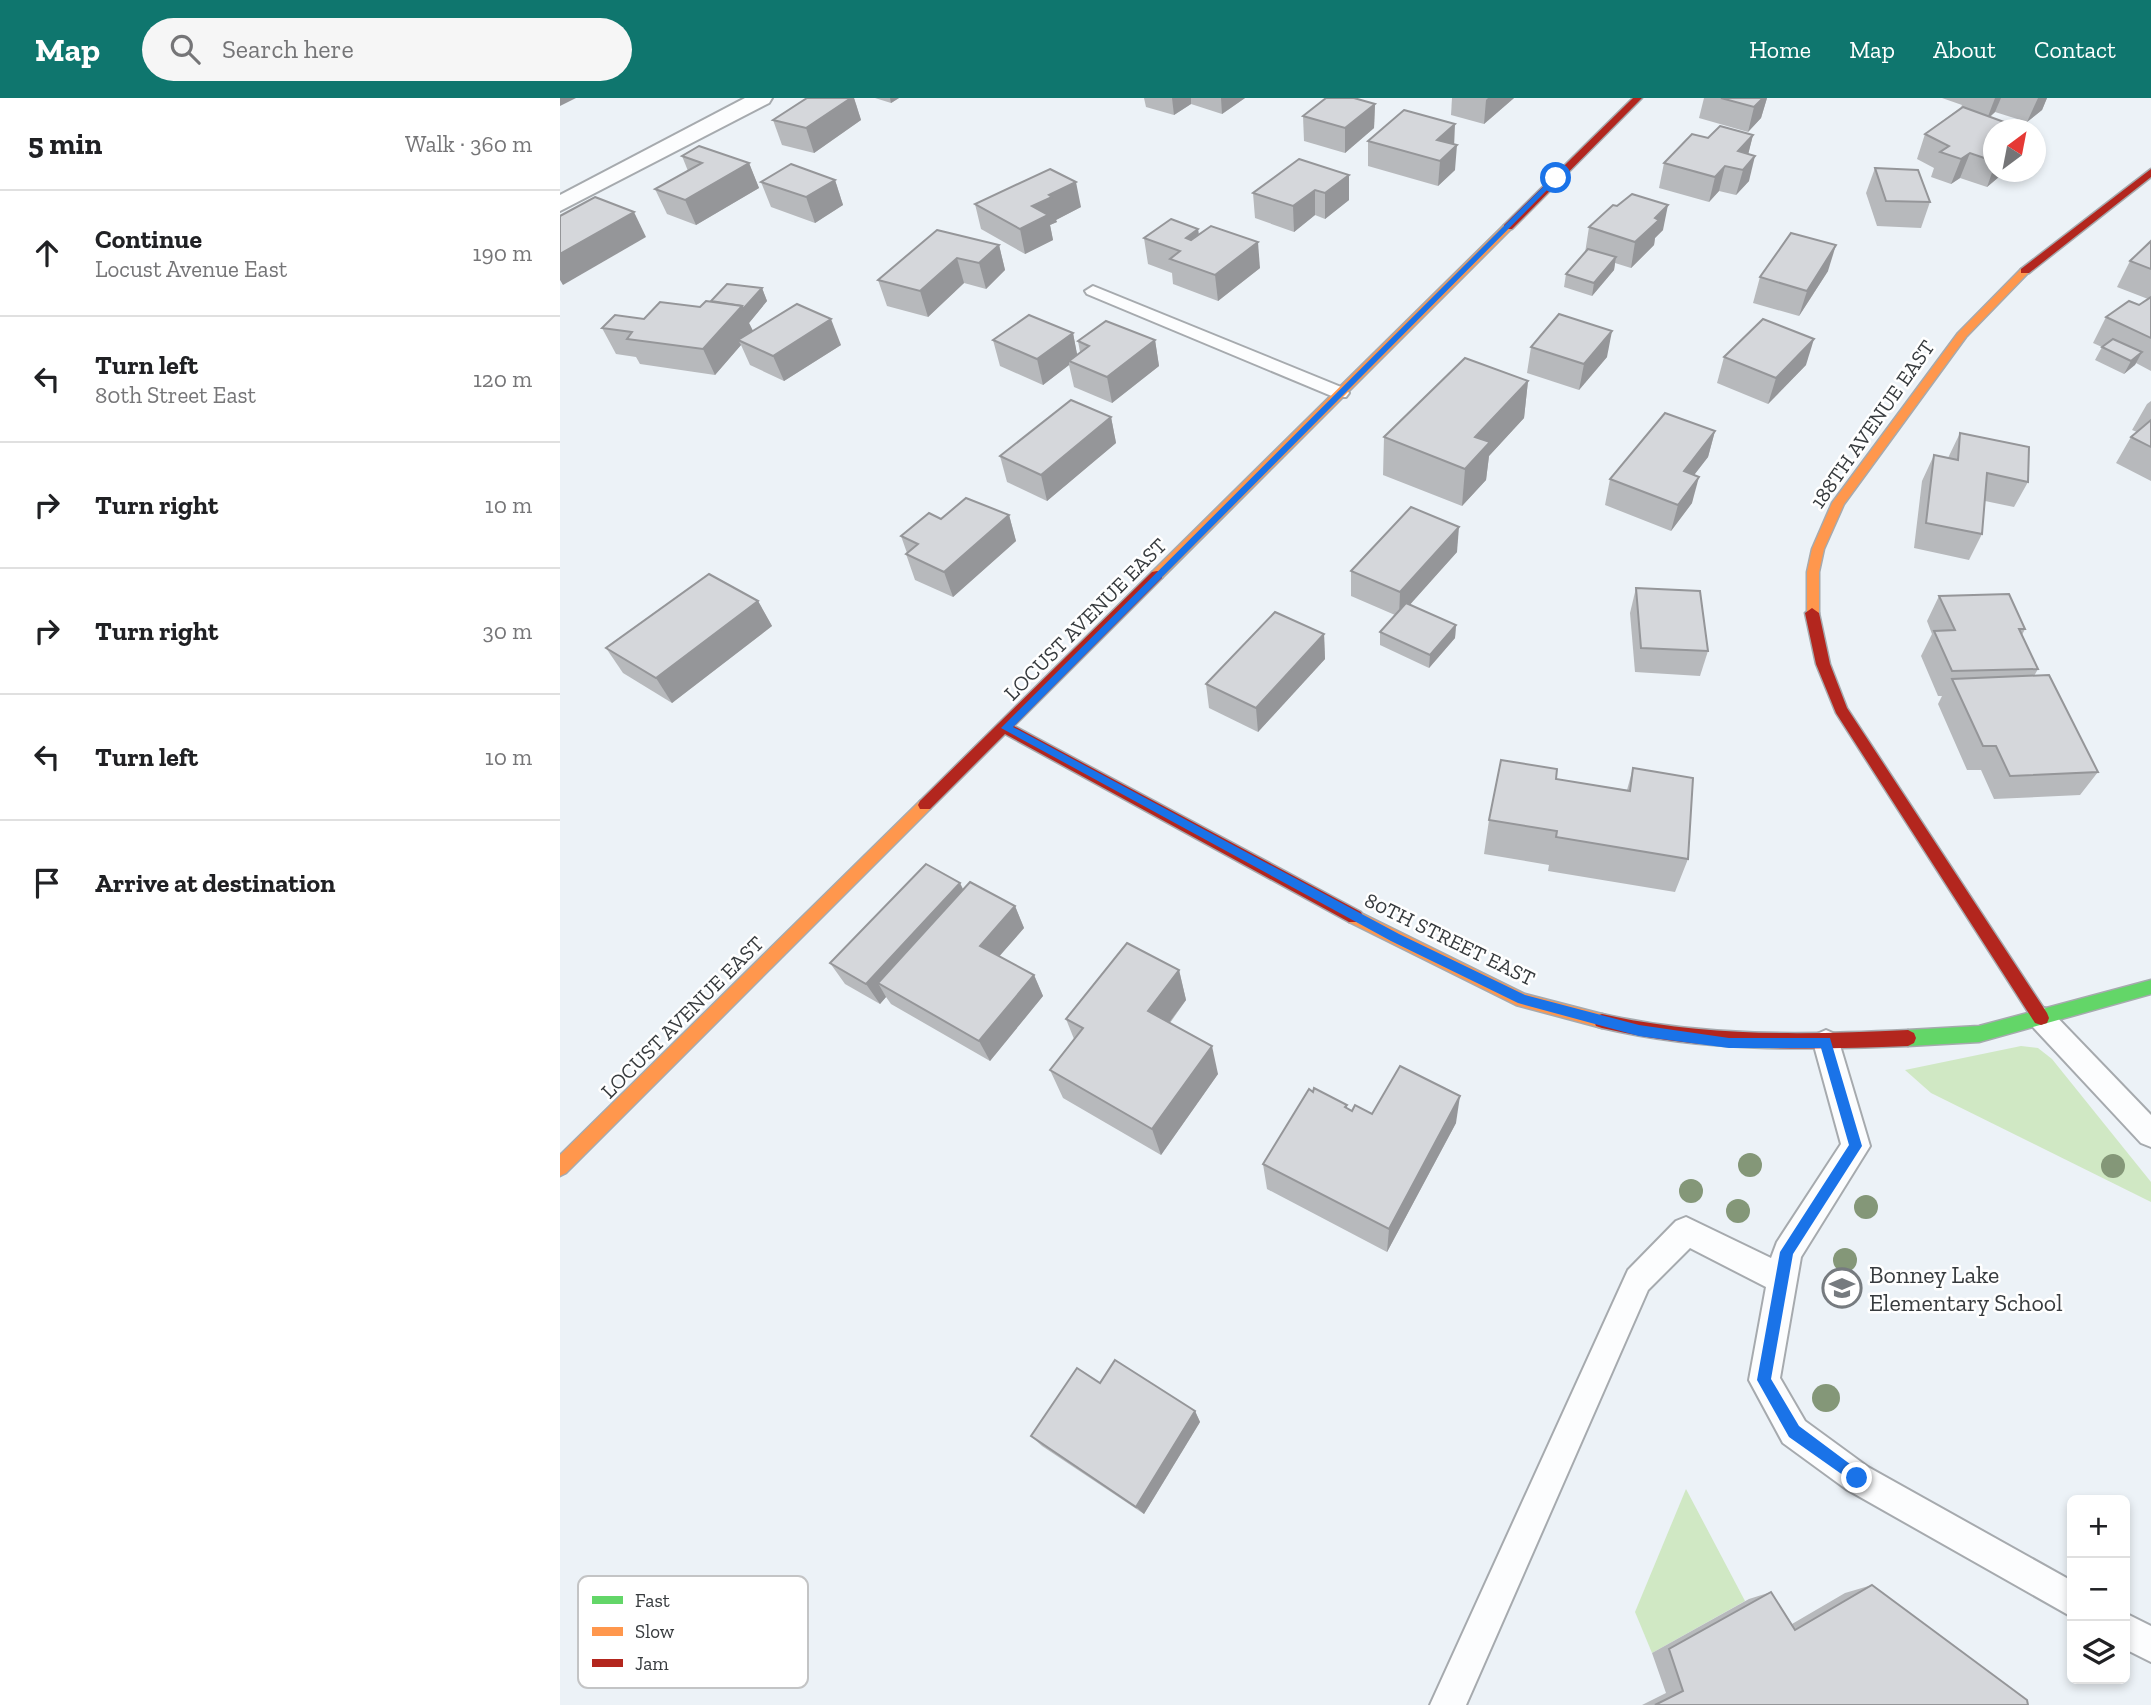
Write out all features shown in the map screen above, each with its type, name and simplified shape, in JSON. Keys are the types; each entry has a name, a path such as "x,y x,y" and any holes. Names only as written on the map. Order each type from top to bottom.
{"street":[{"path":"560,204 761,98"},
{"name":"LOCUST AVENUE EAST","path":"560,1167 1006,728 1638,98"},
{"name":"188TH AVENUE EAST","path":"2041,1018 1841,709 1828,683 1813,632 1810,585 1813,563 1827,524 1943,356 2015,279 2151,172"},
{"name":"80TH STREET EAST","path":"1006,728 1395,938 1522,1000 1639,1031 1729,1043 1826,1042 1979,1034 2151,987"}],"lane":[{"path":"1093,291 1340,393"},
{"path":"2041,1018 2151,1134"},
{"path":"1826,1042 1856,1146 1787,1252 1764,1380 1794,1432 1857,1478 2067,1597"},
{"path":"1448,1705 1638,1280 1686,1231 1782,1279"},
{"path":"2130,1633 2151,1645"}],"green space":[{"path":"2021,1046 2038,1048 2052,1059 2151,1182 2151,1202 1931,1093 1905,1070"},
{"path":"1686,1489 1745,1601 1652,1653 1635,1612"}],"building":[{"path":"807,98 851,98 806,128 773,120"},
{"path":"1326,98 1354,98 1375,104 1345,128 1303,116"},
{"path":"1721,98 1763,98 1754,107"},
{"path":"1963,107 1996,119 1983,119 1983,158 1970,153 1961,159 1940,152 1949,146 1925,134"},
{"path":"1404,110 1455,124 1437,140 1457,145 1440,161 1368,141"},
{"path":"1720,126 1753,135 1738,151 1755,156 1743,170 1725,166 1715,177 1664,163 1692,134 1708,138"},
{"path":"699,146 749,163 685,200 655,189 702,163 682,156"},
{"path":"1299,159 1349,175 1325,193 1315,190 1293,206 1253,193"},
{"path":"791,164 835,180 806,197 761,182"},
{"path":"1875,168 1918,170 1930,202 1886,201"},
{"path":"1050,169 1076,182 1032,206 1048,215 1020,229 975,204"},
{"path":"1632,194 1668,205 1655,218 1659,220 1635,242 1589,227 1613,205 1617,206"},
{"path":"595,197 634,212 560,254 560,216"},
{"path":"1171,219 1198,229 1186,238 1191,240 1211,226 1258,242 1215,275 1170,259 1180,251 1144,238"},
{"path":"937,230 999,245 979,263 957,258 920,291 878,280"},
{"path":"1791,233 1836,245 1807,291 1760,277"},
{"path":"2151,241 2151,269 2130,261"},
{"path":"1588,249 1616,257 1594,283 1566,274"},
{"path":"727,284 762,288 743,309 742,306 711,301"},
{"path":"2151,297 2151,338 2106,317 2129,301 2139,305"},
{"path":"706,301 742,306 703,349 627,339 632,332 602,328 615,315 644,319 660,302 700,307"},
{"path":"797,304 831,319 773,356 738,340"},
{"path":"1559,314 1612,331 1584,364 1531,347"},
{"path":"1029,315 1073,333 1037,359 993,340"},
{"path":"1763,319 1814,339 1776,378 1724,357"},
{"path":"1106,321 1155,340 1107,377 1069,361 1089,346 1078,341"},
{"path":"2113,339 2142,352 2131,361 2102,347"},
{"path":"1465,358 1528,381 1475,437 1490,442 1465,469 1384,437"},
{"path":"1071,400 1111,417 1041,475 1000,456"},
{"path":"1665,413 1715,431 1684,471 1699,477 1678,505 1610,479"},
{"path":"2151,420 2151,447 2131,437"},
{"path":"1960,433 2029,447 2028,482 1987,473 1982,534 1926,523 1934,455 1958,460"},
{"path":"966,498 1009,515 944,572 906,554 918,544 901,536 929,513 941,519"},
{"path":"1411,507 1459,527 1400,592 1351,571"},
{"path":"709,574 758,601 656,678 606,648"},
{"path":"1636,588 1700,591 1708,651 1641,648"},
{"path":"2009,594 2025,629 2019,629 2038,669 1952,671 1934,631 1955,630 1939,596"},
{"path":"1406,603 1456,625 1430,655 1380,632"},
{"path":"1275,612 1324,634 1256,708 1206,684"},
{"path":"2049,675 2098,772 2010,776 1996,746 1983,746 1952,679"},
{"path":"1501,760 1557,769 1556,779 1630,791 1633,768 1693,778 1688,859 1556,837 1557,831 1489,820"},
{"path":"926,864 960,883 866,984 830,963"},
{"path":"970,882 1015,906 980,946 1034,975 979,1041 878,983"},
{"path":"1127,943 1179,970 1148,1011 1212,1046 1152,1129 1050,1070 1083,1028 1066,1019"},
{"path":"1400,1066 1460,1096 1389,1229 1263,1164 1309,1089 1313,1092 1314,1088 1347,1105 1345,1107 1352,1111 1355,1105 1372,1114"},
{"path":"1115,1360 1195,1411 1136,1507 1031,1436 1077,1368 1100,1383"},
{"path":"1872,1585 2027,1700 2028,1705 1655,1705 1683,1691 1669,1649 1771,1592 1795,1630"}],"traffic: fast":[{"path":"1908,1038 1979,1034 2151,987"}],"traffic: slow":[{"path":"1157,575 1508,227"},
{"path":"1812,613 1813,572 1818,549 1838,503 1962,335 2025,271"},
{"path":"560,1167 925,805"},
{"path":"1355,917 1522,1000 1602,1021"}],"traffic: jam":[{"path":"1508,227 1638,98"},
{"path":"2025,271 2151,172"},
{"path":"925,805 1157,575"},
{"path":"1812,613 1823,664 1841,709 2041,1018"},
{"path":"1006,728 1355,917"},
{"path":"1602,1021 1640,1030 1716,1040 1792,1042 1908,1038"}],"place":[{"name":"Bonney Lake Elementary School","path":"1842,1288"}],"route":[{"path":"1556,178 1006,728 1395,938 1522,1000 1639,1031 1729,1043 1826,1042 1856,1146 1787,1252 1764,1380 1794,1432 1857,1478"}]}
